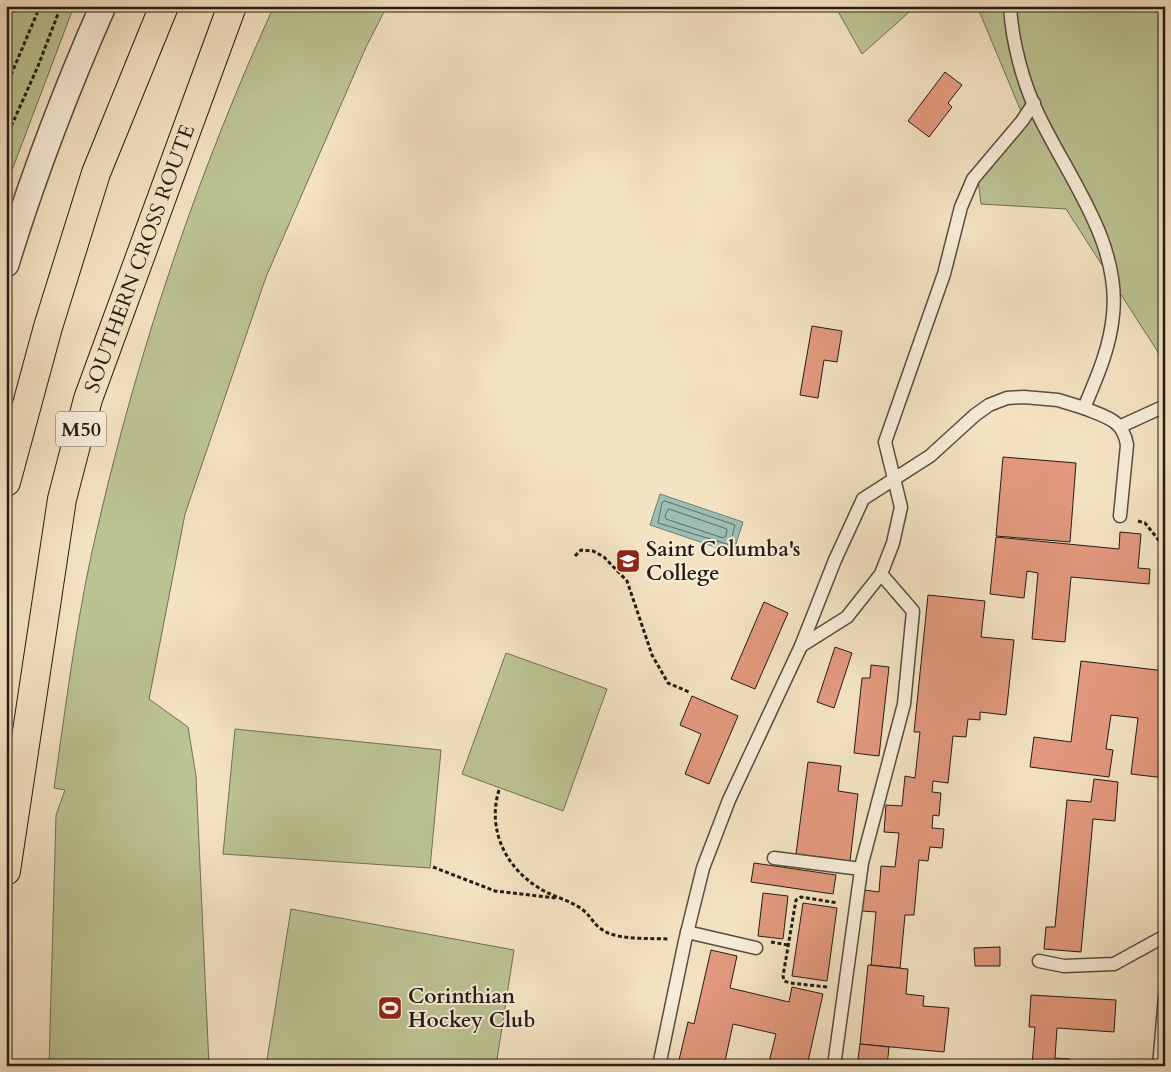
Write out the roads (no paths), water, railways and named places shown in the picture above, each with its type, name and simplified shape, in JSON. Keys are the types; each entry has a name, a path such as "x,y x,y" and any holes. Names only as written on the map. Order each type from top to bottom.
{"highway":[{"name":"M50","path":"6,482 48,326 96,173 164,6"},
{"name":"SOUTHERN CROSS ROUTE","path":"6,871 62,500 88,399 232,6"}],"street":[{"path":"6,264 42,158 77,65 103,6"}],"lane":[{"path":"1010,6 1022,67 1034,103 1096,227 1106,252 1113,284 1114,313 1110,337 1103,362 1084,408"},
{"path":"801,646 847,617 880,574 893,543 901,506 885,442 944,274 961,207 973,179 1034,103"},
{"path":"659,1066 686,937 703,868 729,800 801,646 827,578 863,499 930,456 975,415 989,406 1007,398 1041,397 1084,408 1121,426 1127,445 1120,516"},
{"path":"1121,426 1165,406"},
{"path":"834,1066 861,869 904,704 913,611 880,574"},
{"path":"774,858 861,869"},
{"path":"1039,961 1064,966 1114,964 1165,936"},
{"path":"686,937 761,944"},
{"path":"1160,1066 1165,997"}],"water":[{"path":"660,494 743,522 733,553 650,525"}],"place":[{"name":"Saint Columba's College","path":"628,561"},
{"name":"Corinthian Hockey Club","path":"390,1008"}]}
